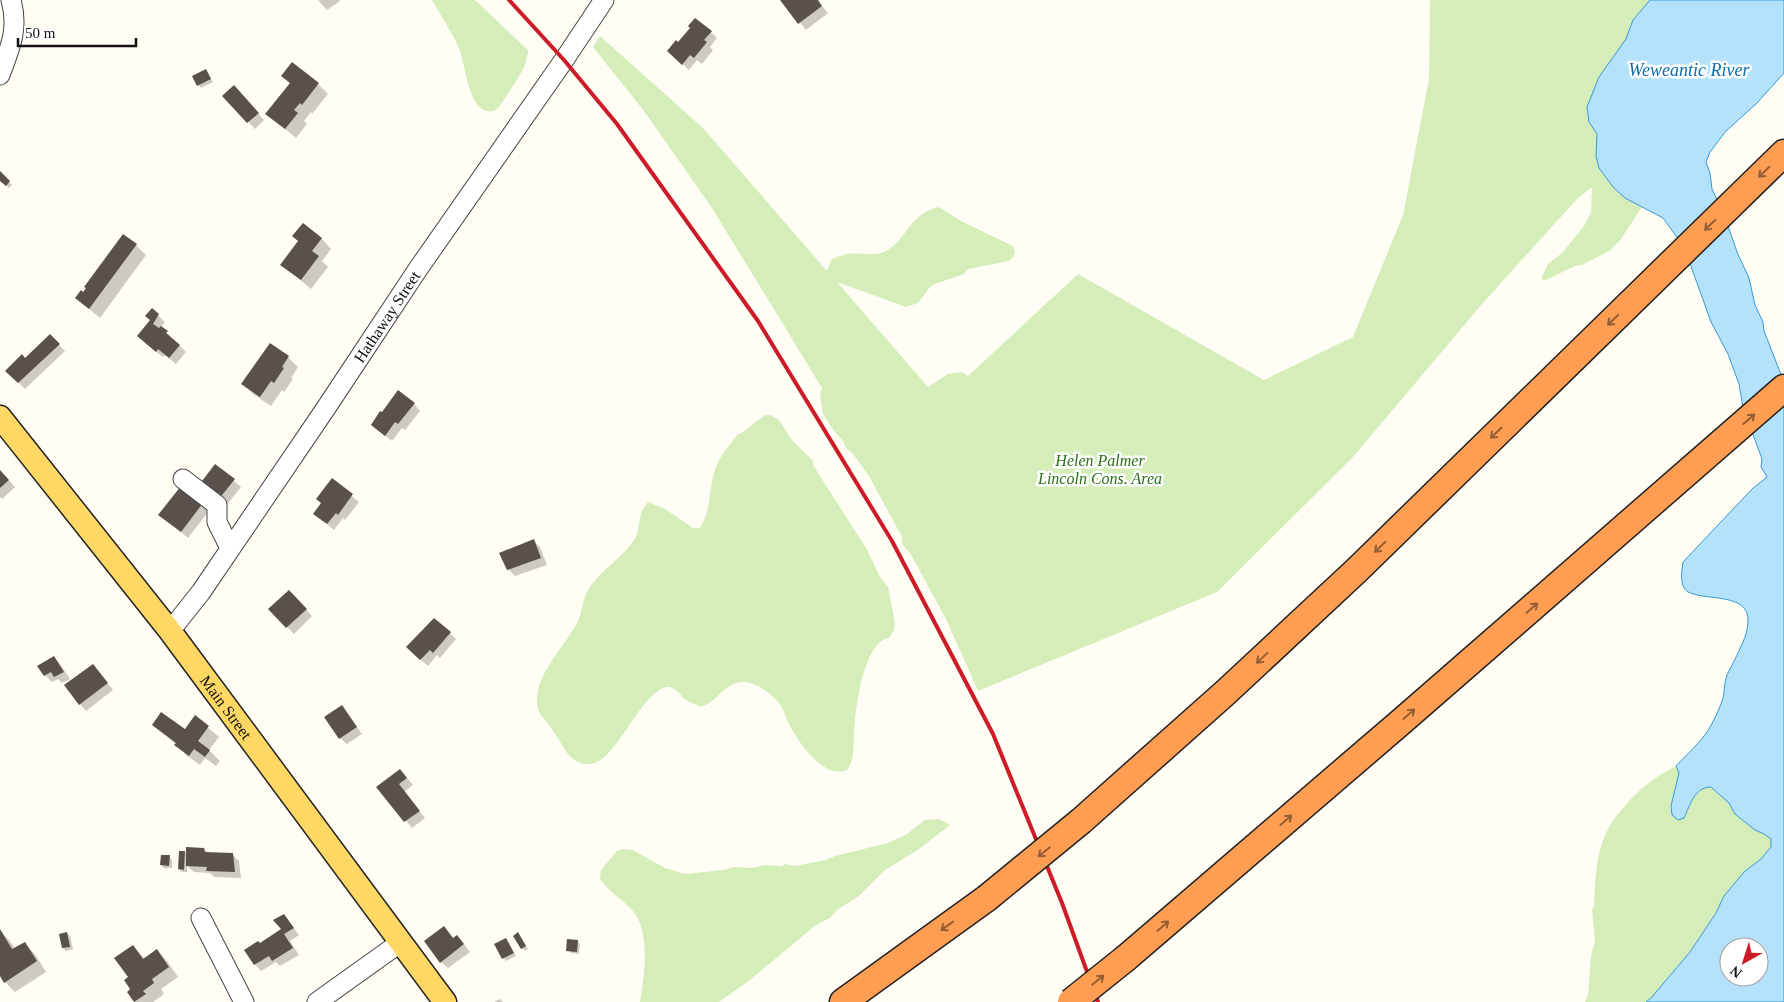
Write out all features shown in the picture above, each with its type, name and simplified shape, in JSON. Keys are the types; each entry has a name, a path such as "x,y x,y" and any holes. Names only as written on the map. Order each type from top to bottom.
{"highway":[{"path":"843,1002 987,898 1082,821 1225,693 1357,570 1784,153"},
{"path":"1071,1002 1126,958 1784,388"}],"main road":[{"name":"Main Street","path":"0,417 170,631 445,1002"}],"street":[{"path":"0,75 14,35 13,9 10,0"},
{"name":"Hathaway Street","path":"170,631 201,592 418,269 604,0"},
{"path":"183,479 217,505 217,522 230,548"},
{"path":"201,918 244,1002"},
{"path":"317,1002 401,942"}],"green space":[{"path":"432,0 475,0 528,50 526,62 521,73 502,103 496,109 488,111 482,109 476,103 469,86 460,51"},
{"name":"Helen Palmer Lincoln Cons. Area","path":"1430,0 1678,0 1625,198 1642,207 1621,239 1611,250 1546,280 1541,279 1548,264 1562,253 1584,226 1591,212 1592,187 1577,199 1482,304 1353,457 1217,592 978,691 947,621 910,553 902,544 902,537 869,476 853,454 846,448 823,414 820,394 822,388 712,208 644,111 593,47 600,36 703,128 827,271 832,259 845,254 876,254 886,251 899,240 921,215 939,207 963,222 1013,246 1014,256 1009,261 968,269 964,274 930,287 918,303 906,307 837,282 928,387 948,374 962,372 968,376 1078,274 1264,380 1353,337 1403,215 1429,79"},
{"path":"765,415 770,415 779,420 791,439 813,461 813,465 866,548 880,577 888,587 895,623 894,630 889,638 881,642 874,649 868,660 860,686 856,711 852,760 847,770 838,772 830,770 813,758 793,732 782,707 776,699 768,692 748,682 731,685 712,701 701,707 687,701 672,688 660,689 642,707 605,756 592,764 577,762 566,752 541,715 537,702 541,682 552,661 577,623 586,594 596,579 623,554 634,540 642,511 648,502 665,509 693,528 700,528 706,514 712,482 720,458 738,434"},
{"path":"1676,766 1679,773 1671,806 1684,818 1700,790 1711,787 1729,803 1735,814 1755,830 1771,839 1771,847 1761,859 1744,872 1724,896 1716,913 1690,952 1651,998 1646,1002 1585,1002 1588,995 1591,956 1595,941 1592,909 1594,906 1601,845 1613,820 1630,800 1651,781"},
{"path":"939,819 950,825 919,849 885,870 859,896 837,910 830,918 816,925 750,980 719,1002 640,1002 645,955 639,920 633,911 607,888 600,879 601,870 617,851 622,849 633,850 665,868 685,874 734,867 752,868 765,865 782,866 785,864 795,866 826,860 888,843 907,834 925,820"}],"water":[{"name":"Weweantic River","path":"1650,0 1784,0 1784,73 1756,104 1726,131 1710,152 1706,162 1710,173 1712,189 1749,278 1755,305 1784,382 1784,1002 1646,1002 1690,952 1716,913 1724,896 1744,872 1761,859 1771,847 1771,839 1755,830 1735,814 1729,803 1711,787 1700,790 1684,818 1678,820 1672,815 1671,806 1679,773 1676,766 1702,739 1715,718 1723,698 1725,680 1746,634 1748,621 1746,611 1738,603 1688,592 1682,582 1683,562 1753,488 1767,477 1761,467 1762,459 1743,408 1739,384 1728,354 1711,322 1684,247 1663,218 1625,198 1613,187 1599,168 1596,156 1597,134 1589,122 1587,107 1599,77 1626,39 1633,20"}],"building":[{"path":"780,0 818,0 822,6 798,24"},
{"path":"695,18 712,31 704,40 707,42 694,58 690,55 682,65 667,51 690,28 688,26"},
{"path":"292,62 319,83 302,105 300,103 294,110 298,113 285,129 265,114 290,83 281,76"},
{"path":"206,69 211,79 197,86 192,76"},
{"path":"234,85 259,113 247,123 222,96"},
{"path":"0,171 10,181 6,186 0,181"},
{"path":"303,223 322,238 312,251 319,256 301,280 280,265 298,241 292,236"},
{"path":"123,234 137,244 89,309 75,298 81,290 83,292 86,288 84,287"},
{"path":"152,308 159,314 153,324 159,328 161,326 168,331 166,333 180,345 169,358 158,349 156,352 137,336 150,320 145,316"},
{"path":"50,334 60,344 18,383 5,371 22,354 25,358"},
{"path":"270,343 289,356 274,383 271,381 260,397 241,384"},
{"path":"398,390 415,403 398,424 395,422 385,436 371,425"},
{"path":"215,464 235,479 218,500 199,485"},
{"path":"0,470 9,480 0,488"},
{"path":"332,478 353,494 338,515 336,513 327,524 313,514 321,503 316,499"},
{"path":"181,486 203,503 181,532 158,515"},
{"path":"534,539 541,558 507,570 499,553"},
{"path":"289,590 307,609 286,628 268,609"},
{"path":"434,618 451,632 433,653 430,650 420,660 406,647"},
{"path":"54,656 64,672 54,677 51,672 44,676 37,666"},
{"path":"93,664 108,683 79,705 64,685"},
{"path":"342,705 357,727 339,739 324,717"},
{"path":"161,712 185,729 195,715 209,726 198,741 210,750 205,757 194,749 189,756 174,745 176,743 152,725"},
{"path":"400,769 407,778 399,784 420,811 404,822 376,787"},
{"path":"186,847 204,848 205,852 233,853 235,872 206,871 207,867 186,866"},
{"path":"179,851 185,851 184,870 178,869"},
{"path":"161,855 170,855 169,866 160,865"},
{"path":"284,914 294,928 284,934 293,948 272,961 269,956 254,965 244,950 258,941 260,943 281,929 273,920"},
{"path":"444,926 453,938 457,935 464,944 440,963 424,941"},
{"path":"0,929 12,949 25,942 37,961 4,983 0,976"},
{"path":"67,932 70,947 62,948 59,934"},
{"path":"518,932 526,946 521,949 513,936"},
{"path":"506,938 514,953 502,959 494,944"},
{"path":"567,939 578,940 577,952 566,951"},
{"path":"133,945 143,959 157,949 169,967 152,979 154,983 143,991 146,994 134,1002 127,992 130,989 124,980 128,977 114,958"}],"railway":[{"path":"509,0 564,60 617,124 758,321 892,541 993,734 1062,903 1098,1002"}]}
